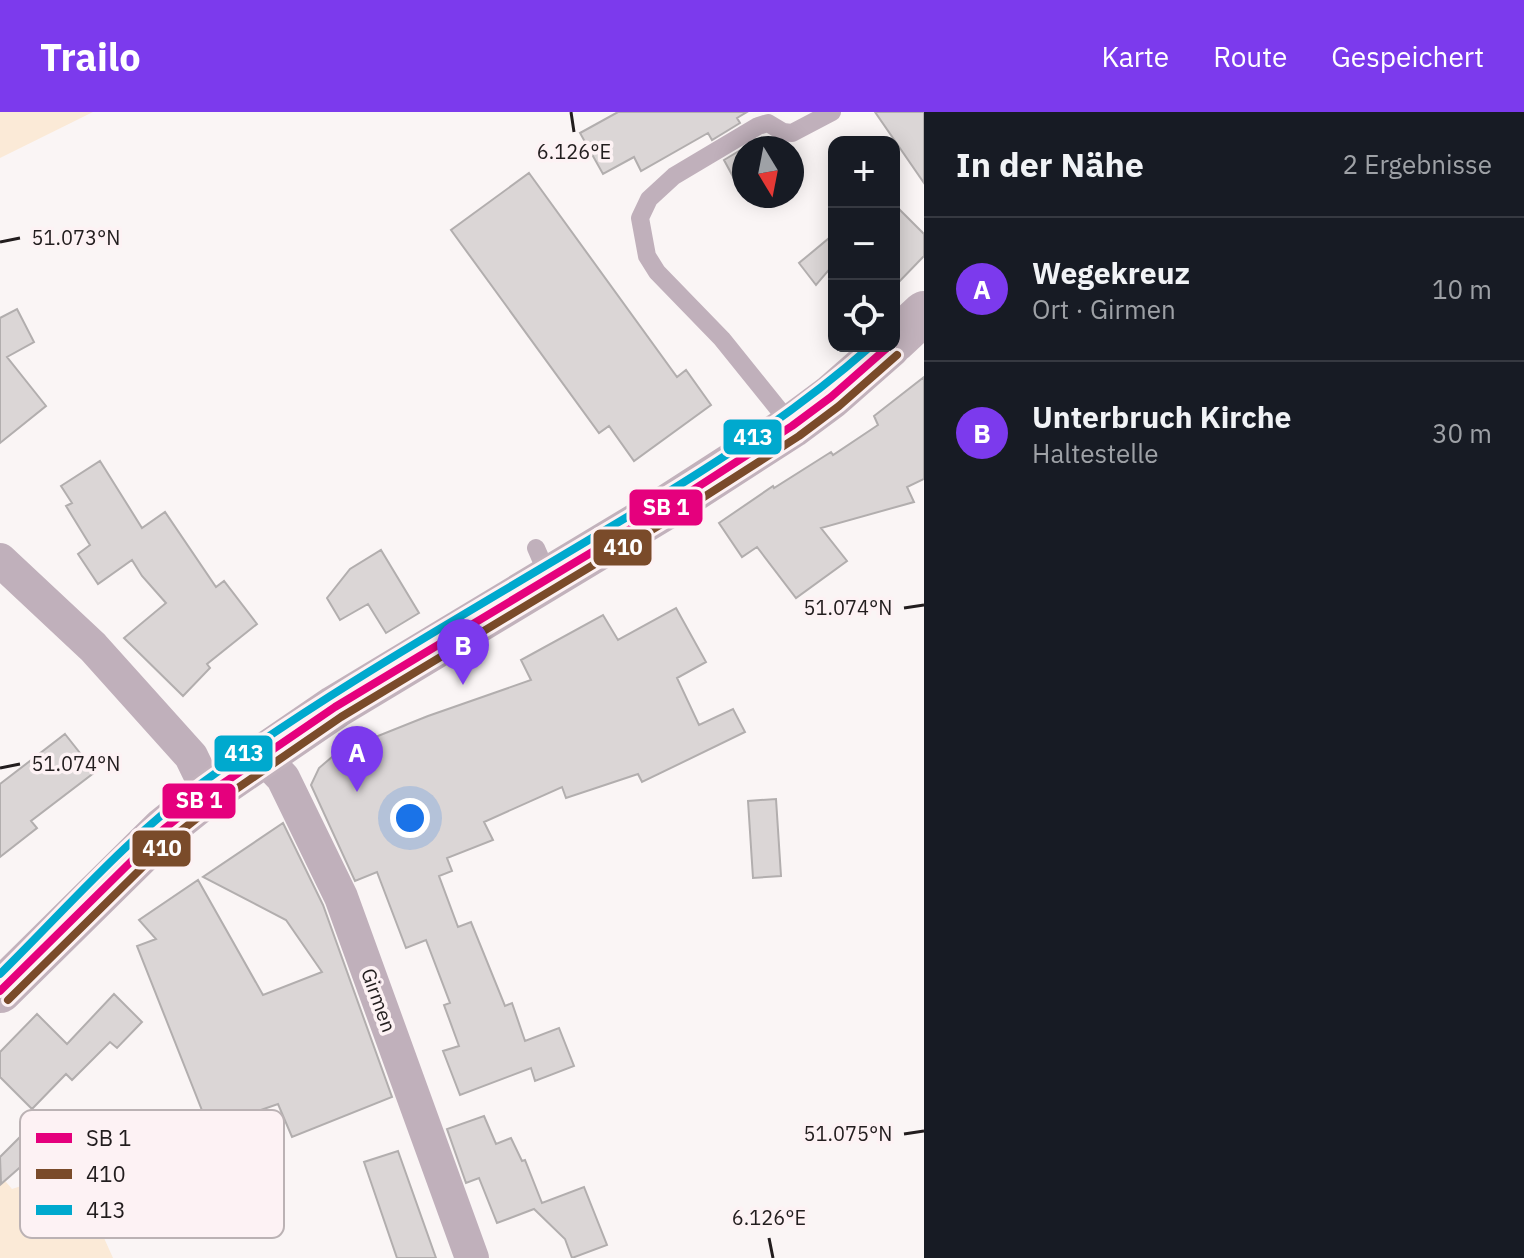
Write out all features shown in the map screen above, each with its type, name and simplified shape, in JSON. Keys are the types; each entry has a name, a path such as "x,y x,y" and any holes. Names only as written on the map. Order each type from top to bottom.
{"main road":[{"path":"900,335 924,313"},
{"path":"0,991 164,829 261,755 543,563 662,510 792,426 882,352"}],"street":[{"path":"0,560 93,647 123,680 191,756 209,793"},
{"name":"Girmen","path":"261,755 283,778 341,897 472,1258"}],"lane":[{"path":"792,426 722,339 657,272 647,256 640,218 649,199 674,176 758,126 768,123 783,132 792,133 832,112"}],"shaded area":[{"path":"0,112 93,112 0,158"},
{"path":"0,1175 12,1189 20,1186 20,1238 104,1238 113,1258 0,1258"}],"building":[{"path":"618,112 747,112 737,118 740,123 712,140 708,133 641,171 634,157 603,174 580,133"},
{"path":"875,112 924,112 924,183 900,148 900,136 892,136"},
{"path":"732,155 732,175 724,160"},
{"path":"529,173 677,377 686,370 711,405 634,461 609,426 599,433 451,230"},
{"path":"900,210 924,234 924,256 900,281"},
{"path":"828,239 828,271 816,285 799,263"},
{"path":"17,309 34,342 7,357 46,406 0,443 0,318"},
{"path":"924,377 924,479 907,487 914,502 821,528 847,561 796,598 757,547 742,557 719,523 773,486 831,452 833,455 878,425 874,416"},
{"path":"100,461 142,528 165,512 216,587 224,581 257,624 207,664 210,668 183,696 124,638 166,603 132,560 98,584 78,554 90,545 66,506 72,503 61,486"},
{"path":"381,550 419,613 386,633 368,604 340,620 327,598 350,569"},
{"path":"676,608 706,662 677,678 699,725 733,709 745,732 642,782 638,774 566,798 562,787 484,822 493,840 447,858 452,871 439,876 458,927 471,922 505,1006 512,1003 525,1041 559,1028 574,1066 535,1081 531,1068 460,1095 443,1051 459,1046 444,1005 450,1003 426,940 406,948 377,872 355,881 311,785 319,768 359,734 363,742 531,680 521,660 603,615 618,640"},
{"path":"65,734 95,772 31,821 37,828 0,857 0,784"},
{"path":"776,799 781,876 753,878 748,801"},
{"path":"283,823 323,905 392,1097 292,1137 284,1110 281,1110 278,1104 261,1110 202,1110 137,946 156,939 139,920 198,880 263,995 322,972 286,920 203,877"},
{"path":"114,994 142,1022 117,1048 110,1042 72,1080 66,1074 32,1109 0,1077 0,1052 37,1014 67,1044"},
{"path":"484,1116 496,1144 511,1138 522,1161 525,1160 542,1203 584,1187 607,1245 572,1258 565,1239 534,1209 497,1223 479,1178 466,1183 447,1129"},
{"path":"20,1137 20,1167 1,1184 0,1157"},
{"path":"398,1151 436,1258 397,1258 364,1162"}],"transit line":[{"name":"413","path":"0,974 123,850 202,783 347,685 704,470 806,399 864,352"},
{"path":"0,991 164,829 209,793 335,707 662,510 792,426 882,352"},
{"name":"410","path":"8,1000 172,838 216,803 341,717 668,520 799,436 897,355"}],"place":[{"name":"Unterbruch Kirche","path":"463,685"},
{"name":"Wegekreuz","path":"357,792"}]}
